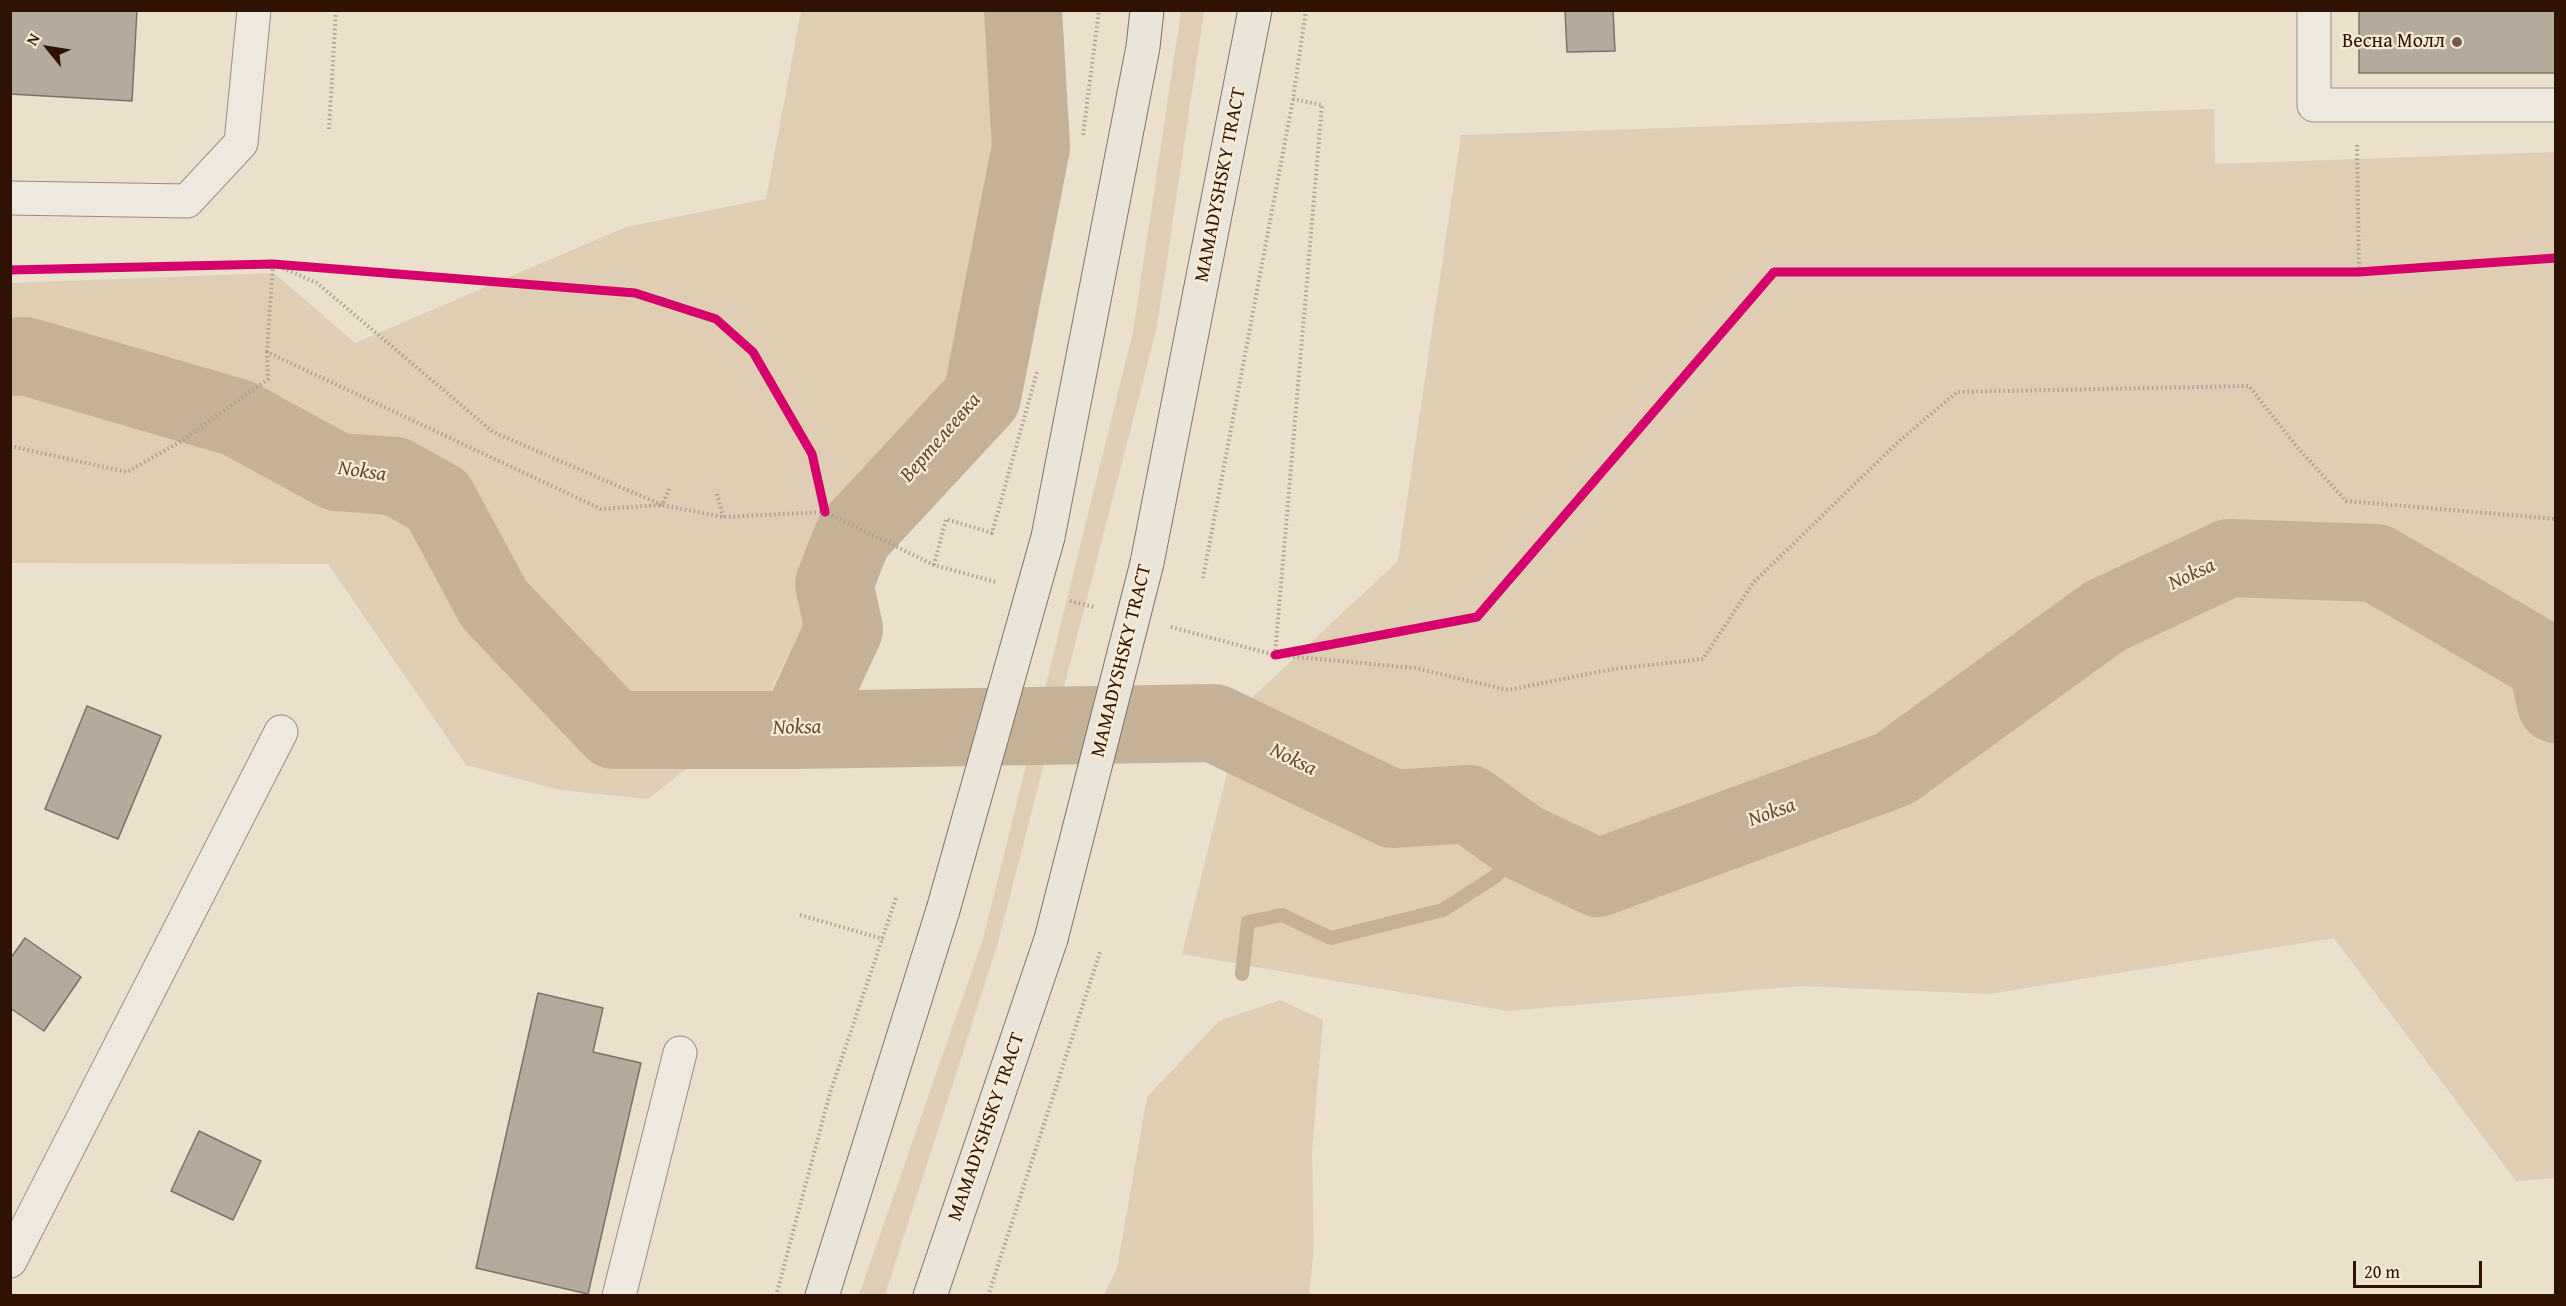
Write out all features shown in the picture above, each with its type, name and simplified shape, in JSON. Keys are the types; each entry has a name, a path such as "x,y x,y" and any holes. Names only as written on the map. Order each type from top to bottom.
{"main road":[{"path":"822,1296 943,910 1048,537 1143,47 1147,10"},
{"name":"MAMADYSHSKY TRACT","path":"930,1296 1051,939 1148,563 1255,10"}],"lane":[{"path":"10,198 187,201 241,143 254,10"},
{"path":"2314,10 2314,105 2556,105"},
{"path":"10,1261 281,732"},
{"path":"619,1296 680,1053"}],"path":[{"path":"329,129 336,10"},
{"path":"1082,145 1099,10"},
{"path":"1203,578 1293,99 1306,10"},
{"path":"1275,654 1322,105 1293,99"},
{"path":"2357,105 2359,273"},
{"path":"10,446 127,472 183,440 268,379 267,352 273,264"},
{"path":"273,264 317,283 493,432 662,506"},
{"path":"261,265 308,267"},
{"path":"2347,272 2370,272"},
{"path":"267,352 601,509 662,506 723,517 825,512 934,565 1002,583"},
{"path":"934,565 946,519 992,533 1037,371"},
{"path":"1161,625 1275,654 1415,668 1508,690 1613,669 1703,659 1753,583 1898,442 1957,392 2249,386 2297,447 2346,501 2556,519"},
{"path":"662,506 669,489"},
{"path":"717,494 723,517"},
{"path":"823,501 825,512"},
{"path":"1059,598 1104,610"},
{"path":"1275,654 1309,648"},
{"path":"776,1296 830,1093 896,898"},
{"path":"800,915 883,939"},
{"path":"988,1296 1100,952"}],"shaded area":[{"path":"801,11 1061,11 1054,146 974,456 827,578 760,711 648,799 560,790 466,765 328,564 11,563 11,283 274,273 355,343 626,227 766,199"},
{"path":"1181,11 1204,11 1157,327 997,946 885,1295 859,1295 983,939 1133,332"},
{"path":"2214,109 2215,164 2555,152 2555,1178 2516,1181 2334,938 1989,994 1800,986 1507,1011 1182,954 1244,705 1398,561 1461,135"},
{"path":"1280,1000 1323,1020 1312,1152 1314,1247 1309,1295 1104,1295 1117,1268 1147,1097 1219,1021"}],"building":[{"path":"10,10 137,10 132,101 10,94"},
{"path":"1565,10 1613,10 1615,51 1567,52"},
{"name":"Весна Молл","path":"2359,10 2556,10 2556,73 2359,73"},
{"path":"87,706 161,736 118,839 45,809"},
{"path":"25,938 81,977 44,1031 10,1008 10,959"},
{"path":"538,993 603,1008 593,1052 641,1063 588,1294 476,1268"},
{"path":"199,1131 261,1161 233,1220 171,1191"}],"waterway":[{"name":"Вертелеевка","path":"797,730 844,629 834,584 853,536 982,397 1031,147 1023,10"},
{"name":"Noksa","path":"10,357 25,356 238,418 337,472 395,476 438,500 494,604 614,730 797,730 1214,723 1393,809 1469,804 1522,842 1598,878 1894,769 2105,616 2229,558 2376,563 2547,663 2556,704"},
{"path":"1242,974 1248,922 1282,915 1331,938 1443,910 1496,876 1522,842"}],"cycle path":[{"path":"1275,655 1477,617 1774,272 2359,272 2556,258"},
{"path":"10,270 273,264 635,293 716,319 753,352 812,454 825,512"}],"place":[{"name":"Весна Молл","path":"2457,42"}]}
